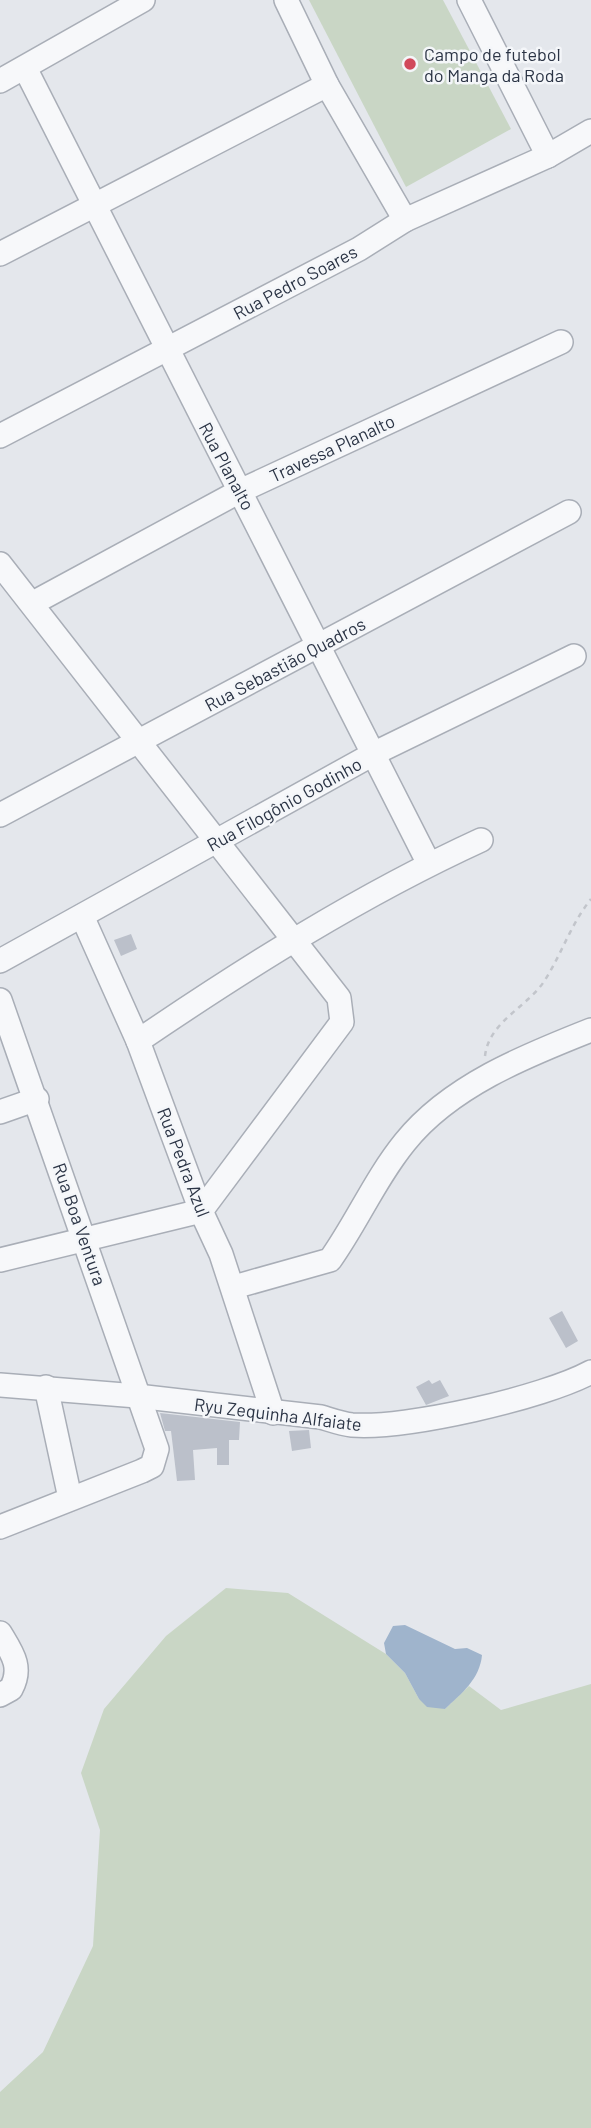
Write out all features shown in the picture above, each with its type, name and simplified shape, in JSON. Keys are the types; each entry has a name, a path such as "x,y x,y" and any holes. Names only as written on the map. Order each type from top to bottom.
{"street":[{"path":"0,80 143,0"},
{"path":"286,0 327,85 404,220"},
{"path":"468,0 548,156"},
{"name":"Rua Planalto","path":"25,68 429,864"},
{"path":"0,254 327,85"},
{"name":"Rua Pedro Soares","path":"0,436 359,249 404,220 548,156 591,131"},
{"name":"Travessa Planalto","path":"33,603 240,491 561,342"},
{"name":"Rua Sebastião Quadros","path":"0,816 569,512"},
{"path":"0,564 339,998 342,1022 201,1211 0,1260"},
{"name":"Rua Filogônio Godinho","path":"0,961 375,753 574,656"},
{"path":"138,1041 295,941 429,864 481,840"},
{"name":"Rua Pedra Azul","path":"82,916 138,1041 201,1211 234,1287 273,1413"},
{"name":"Rua Boa Ventura","path":"0,1000 37,1099 157,1449 152,1466 70,1498"},
{"path":"234,1287 330,1260 404,1143 435,1109 537,1051 591,1031"},
{"path":"0,1112 37,1099"},
{"name":"Ryu Zequinha Alfaiate","path":"0,1385 137,1396 321,1417 349,1425 376,1425 491,1406 591,1372"},
{"path":"0,1527 70,1498 46,1387"},
{"path":"0,1633 16,1659 16,1680 11,1689 0,1695"}],"path":[{"path":"489,1077 484,1065 486,1045 504,1021 545,981 561,946 591,899"}],"green space":[{"name":"Campo de futebol do Manga da Roda","path":"309,0 443,0 511,129 406,187"},
{"path":"226,1588 288,1593 386,1654 405,1673 419,1699 445,1709 469,1686 501,1710 591,1684 591,2128 0,2128 0,2092 43,2052 93,1946 100,1830 81,1773 104,1709 166,1636"}],"water":[{"path":"405,1625 455,1649 467,1648 482,1655 474,1679 445,1709 427,1707 419,1699 405,1673 386,1654 384,1643 393,1626"}],"building":[{"path":"131,934 137,949 121,956 114,940"},
{"path":"562,1311 578,1341 566,1348 549,1318"},
{"path":"429,1380 432,1384 440,1380 449,1396 426,1405 416,1387"},
{"path":"160,1413 240,1422 239,1440 229,1440 229,1465 217,1465 217,1448 193,1450 195,1480 177,1481 171,1431 165,1431"},
{"path":"309,1430 311,1448 292,1451 289,1431"}],"place":[{"name":"Campo de futebol do Manga da Roda","path":"410,64"}]}
